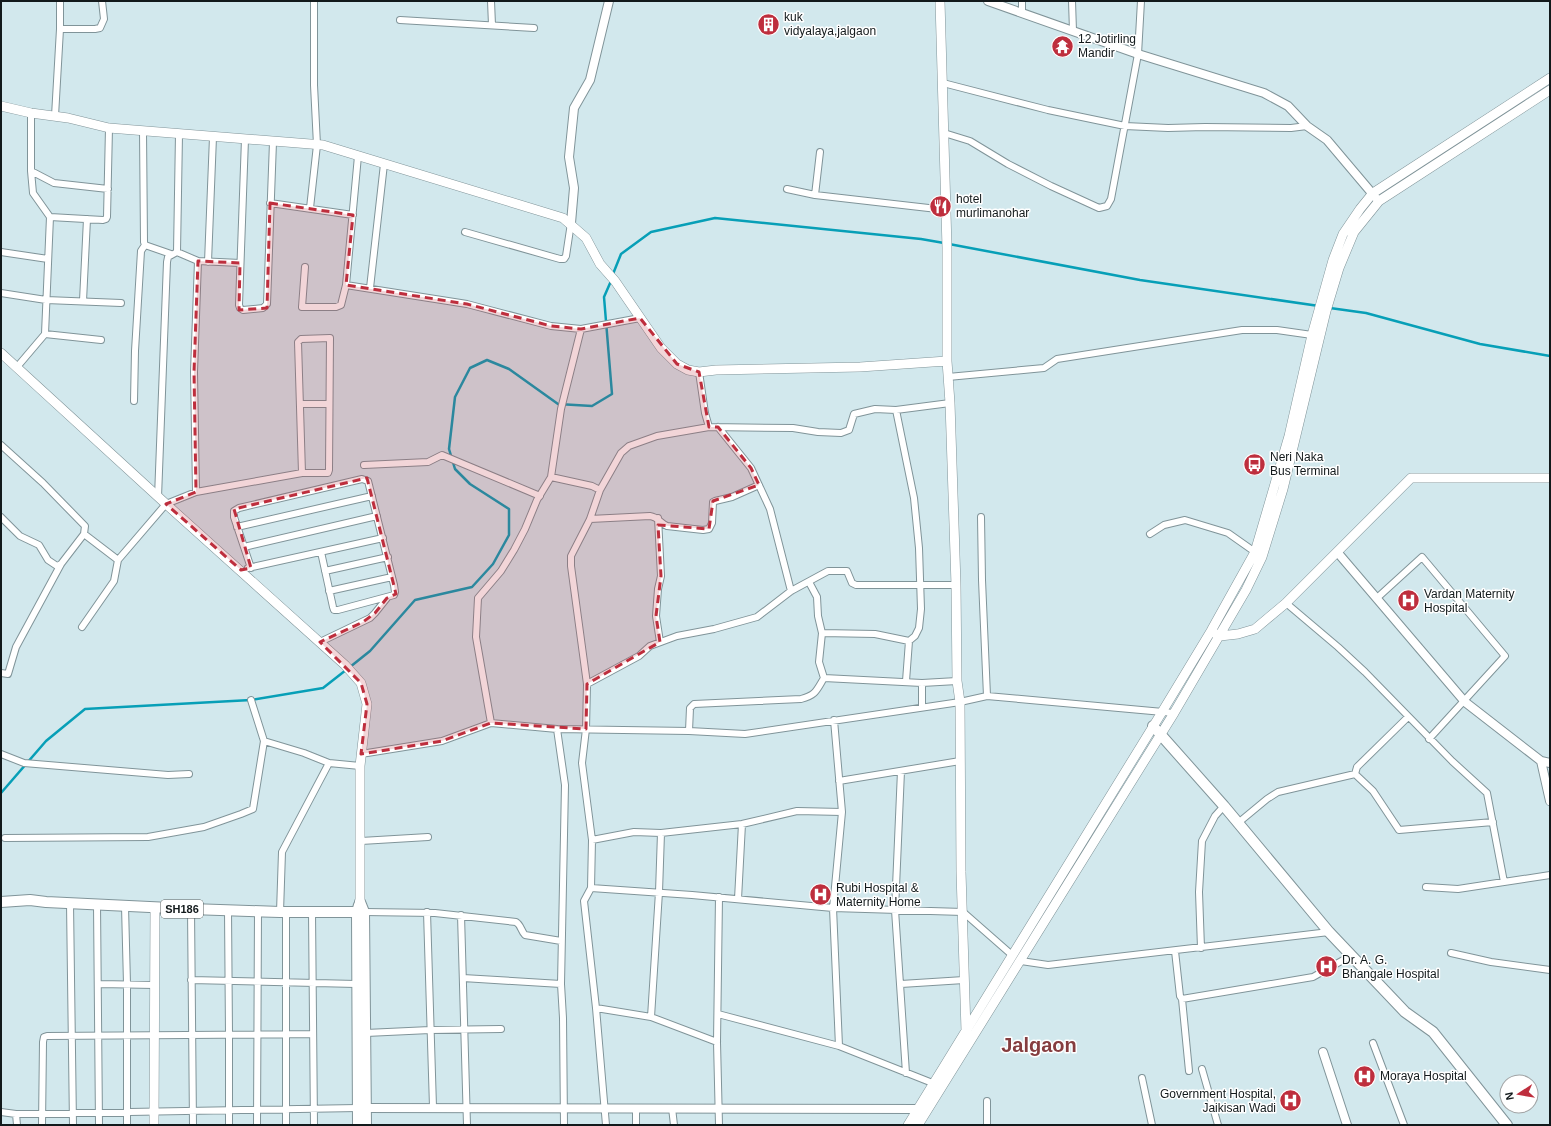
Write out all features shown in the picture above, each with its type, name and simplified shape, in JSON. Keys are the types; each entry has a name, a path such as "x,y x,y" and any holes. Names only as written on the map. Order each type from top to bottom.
{"main road":[{"path":"940,1 947,248 947,361 950,403 956,585 957,682 960,702 961,864 966,1049"},
{"path":"938,1085 966,1049 1174,713 1246,590 1262,557 1328,290 1332,260 1343,234 1373,193 1550,78"},
{"path":"1535,88 1540,97"},
{"path":"1328,290 1354,232 1379,201 1550,90"},
{"path":"1,106 31,113 86,121 109,128 323,145 563,218 586,238 600,264 615,281 661,348 677,364 688,370 699,372 716,370 860,367 947,361"},
{"path":"1298,413 1312,335 1322,310"},
{"path":"1,353 158,497 345,664 361,683 367,704 360,766 360,908 366,1033 362,1108 358,1125"},
{"path":"1211,631 1220,636 1238,634 1255,628 1286,604 1411,478 1550,478"},
{"path":"908,1125 923,1109 938,1085 966,1031 1211,631 1255,552 1279,488"},
{"path":"1153,726 1224,806 1329,932 1406,1012 1433,1032 1508,1125"},
{"name":"SH186","path":"1,902 30,900 156,908 283,912 312,912 360,908"},
{"path":"154,1125 156,908"},
{"path":"360,908 356,984 362,1108 366,1125"},
{"path":"918,1125 923,1109"}],"street":[{"path":"55,116 60,29 60,1"},
{"path":"60,29 100,28 104,19 102,1"},
{"path":"310,208 317,145 314,85 314,1"},
{"path":"491,1 492,26"},
{"path":"465,232 560,259 564,259 566,256 574,188 569,157 574,108 590,80 609,1"},
{"path":"988,1 1138,54 1264,93 1288,106 1307,126 1327,140 1379,201"},
{"path":"1022,1 1022,13"},
{"path":"1072,1 1073,31"},
{"path":"944,133 970,141 1008,164 1099,208 1107,206 1111,199 1138,54 1141,1"},
{"path":"400,20 534,28"},
{"path":"943,83 1034,106 1125,126 1168,128 1291,128 1307,126"},
{"path":"17,367 45,334 50,217 33,193 31,171 31,113"},
{"path":"50,217 106,219 109,128"},
{"path":"134,401 135,351 141,251 145,245 143,131"},
{"path":"174,253 179,134"},
{"path":"208,262 213,137"},
{"path":"245,140 240,263 240,308 243,310 263,308 267,304 272,142"},
{"path":"815,194 820,152"},
{"path":"305,267 301,304 304,308 336,307 341,305 346,285 358,156"},
{"path":"370,288 384,164"},
{"path":"31,171 54,183 108,189"},
{"path":"787,189 815,194 946,210"},
{"path":"270,203 353,215"},
{"path":"83,301 87,219"},
{"path":"145,245 198,261 240,263"},
{"path":"1,252 48,259"},
{"path":"158,497 167,262 168,257 174,253"},
{"path":"196,492 194,372 198,261"},
{"path":"346,285 467,304 551,326 581,329 640,318"},
{"path":"1,293 46,300 121,303"},
{"path":"492,723 476,637 478,598 501,571 514,550 540,496 551,477 561,409 581,329"},
{"path":"948,377 1044,368 1056,359 1242,330 1277,330 1312,335"},
{"path":"45,334 102,340"},
{"path":"82,627 114,581 118,560 166,504 196,492 302,473 328,473 331,340 327,337 301,339 298,342 302,473"},
{"path":"699,372 705,413 709,427"},
{"path":"606,1125 596,1008 584,901 591,888 592,840 582,763 586,729 587,684 571,566 571,556 590,519 600,490 621,453 629,446 657,436 709,427 793,428 841,434 849,430 854,414 875,409 896,410 950,403"},
{"path":"300,404 330,404"},
{"path":"822,633 875,634 908,641 915,636 918,628 921,609 914,498 896,410"},
{"path":"718,427 751,468 770,509 791,591"},
{"path":"1,445 43,483 85,526 84,534 61,564 16,647 8,674 1,673"},
{"path":"364,465 428,462 442,455 540,496"},
{"path":"551,477 592,486 600,490"},
{"path":"250,568 234,517 234,511 239,508 362,479 368,481 388,557 395,592 394,595 387,598 334,610 321,552"},
{"path":"590,519 643,515 658,518 662,524 667,526 703,530 709,529 712,524 713,502 732,497 759,485"},
{"path":"238,527 372,496"},
{"path":"244,547 377,516"},
{"path":"1,517 20,536 39,544 48,560 57,566 61,564"},
{"path":"981,517 987,696"},
{"path":"658,518 661,576 658,589 656,616 660,642"},
{"path":"1150,534 1164,525 1185,520 1228,533 1255,552"},
{"path":"84,534 118,560"},
{"path":"241,570 383,538"},
{"path":"1338,552 1465,702 1541,760 1550,763"},
{"path":"1377,598 1422,556 1505,656 1465,702 1429,739"},
{"path":"325,571 388,557"},
{"path":"587,684 639,656 650,646 660,642 677,636 714,629 757,617 791,591 828,571 847,571 852,583 856,585 956,585"},
{"path":"329,591 392,576"},
{"path":"810,582 817,597 818,616 822,633 819,662 824,678"},
{"path":"320,642 370,618 387,598"},
{"path":"1286,604 1338,647 1365,672 1429,739 1487,793 1504,882"},
{"path":"906,681 908,641"},
{"path":"824,678 922,683 957,682"},
{"path":"689,731 690,708 694,704 801,700 811,697 824,678"},
{"path":"922,683 922,707"},
{"path":"361,754 442,741 492,723 557,729 689,731 745,734 960,702 987,696 1174,713"},
{"path":"5,838 148,837 204,827 253,809 264,741 251,700"},
{"path":"1355,774 1357,767 1408,717"},
{"path":"834,720 842,812 833,908 838,1046"},
{"path":"557,729 565,785 561,941 564,1125"},
{"path":"264,741 304,753 329,763 360,766"},
{"path":"1,754 24,763 168,775 189,774"},
{"path":"1541,760 1550,801"},
{"path":"839,781 960,761"},
{"path":"286,1125 286,982 282,852 329,763"},
{"path":"902,771 895,910 906,1073"},
{"path":"1355,774 1373,791 1399,830 1493,822"},
{"path":"1238,823 1267,799 1278,792 1355,774"},
{"path":"1201,948 1199,892 1202,841 1215,816 1224,806"},
{"path":"592,840 634,832 661,833 742,824 797,811 842,812"},
{"path":"738,899 742,824"},
{"path":"651,1017 659,892 661,833"},
{"path":"360,841 428,837"},
{"path":"1426,887 1458,889 1550,874"},
{"path":"591,888 659,892 833,908 963,912 1012,955"},
{"path":"718,897 717,1042 719,1125"},
{"path":"70,903 73,1125"},
{"path":"97,904 99,984 99,1125"},
{"path":"125,906 127,984 127,1125"},
{"path":"360,908 461,915 516,922 525,935 561,941"},
{"path":"191,909 193,1125"},
{"path":"228,910 229,1125"},
{"path":"257,1125 258,911"},
{"path":"312,912 314,1125"},
{"path":"427,912 433,1107"},
{"path":"461,915 465,1108 467,1125"},
{"path":"1021,961 1048,965 1329,932"},
{"path":"1175,951 1180,996 1182,999 1189,1071"},
{"path":"1451,953 1491,962 1550,970"},
{"path":"1182,999 1313,977 1352,956"},
{"path":"463,978 561,984"},
{"path":"191,980 356,984"},
{"path":"901,984 964,980"},
{"path":"99,984 155,985"},
{"path":"596,1008 651,1017 717,1042"},
{"path":"718,1014 838,1046 938,1085"},
{"path":"366,1033 501,1029"},
{"path":"42,1125 44,1038 98,1035 313,1034"},
{"path":"1372,1043 1404,1125"},
{"path":"1323,1052 1347,1125"},
{"path":"1202,1069 1218,1125"},
{"path":"1142,1078 1152,1125"},
{"path":"986,1101 986,1125"},
{"path":"1,1112 16,1114 433,1107 923,1109"},
{"path":"636,1108 636,1125"},
{"path":"672,1108 674,1125"},
{"path":"16,1114 17,1125"}],"highlighted area":[{"path":"270,203 353,215 346,285 467,304 551,326 581,329 640,318 677,364 699,372 709,427 718,427 751,468 759,485 713,501 709,529 658,525 661,576 656,616 660,642 587,684 586,729 491,723 442,741 361,754 367,704 361,683 320,642 363,622 375,613 387,598 396,594 367,478 234,509 251,568 241,570 166,504 196,492 194,372 198,261 240,263 239,310 267,308"}],"waterway":[{"path":"613,274 621,254 651,232 715,218 921,239 944,243"},
{"path":"949,244 1140,280 1319,306"},
{"path":"350,667 370,651 415,600 472,587 493,564 509,535 509,509 470,484 455,469 449,449 455,397 470,368 487,360 509,369 558,404 592,406 612,394 604,297 611,281"},
{"path":"1330,308 1366,313 1480,344 1550,356"},
{"path":"1,793 46,741 85,709 251,700 323,688 346,670"}],"place":[{"name":"kuk vidyalaya,jalgaon","path":"768,24"},
{"name":"12 Jotirling Mandir","path":"1062,46"},
{"name":"hotel murlimanohar","path":"941,206"},
{"name":"Neri Naka Bus Terminal","path":"1254,464"},
{"name":"Vardan Maternity Hospital","path":"1408,601"},
{"name":"Rubi Hospital & Maternity Home","path":"821,895"},
{"name":"Dr. A. G. Bhangale Hospital","path":"1326,967"},
{"name":"Moraya Hospital","path":"1364,1076"},
{"name":"Government Hospital, Jaikisan Wadi","path":"1291,1101"}],"district":[{"name":"Jalgaon","path":"1039,1045"}]}
